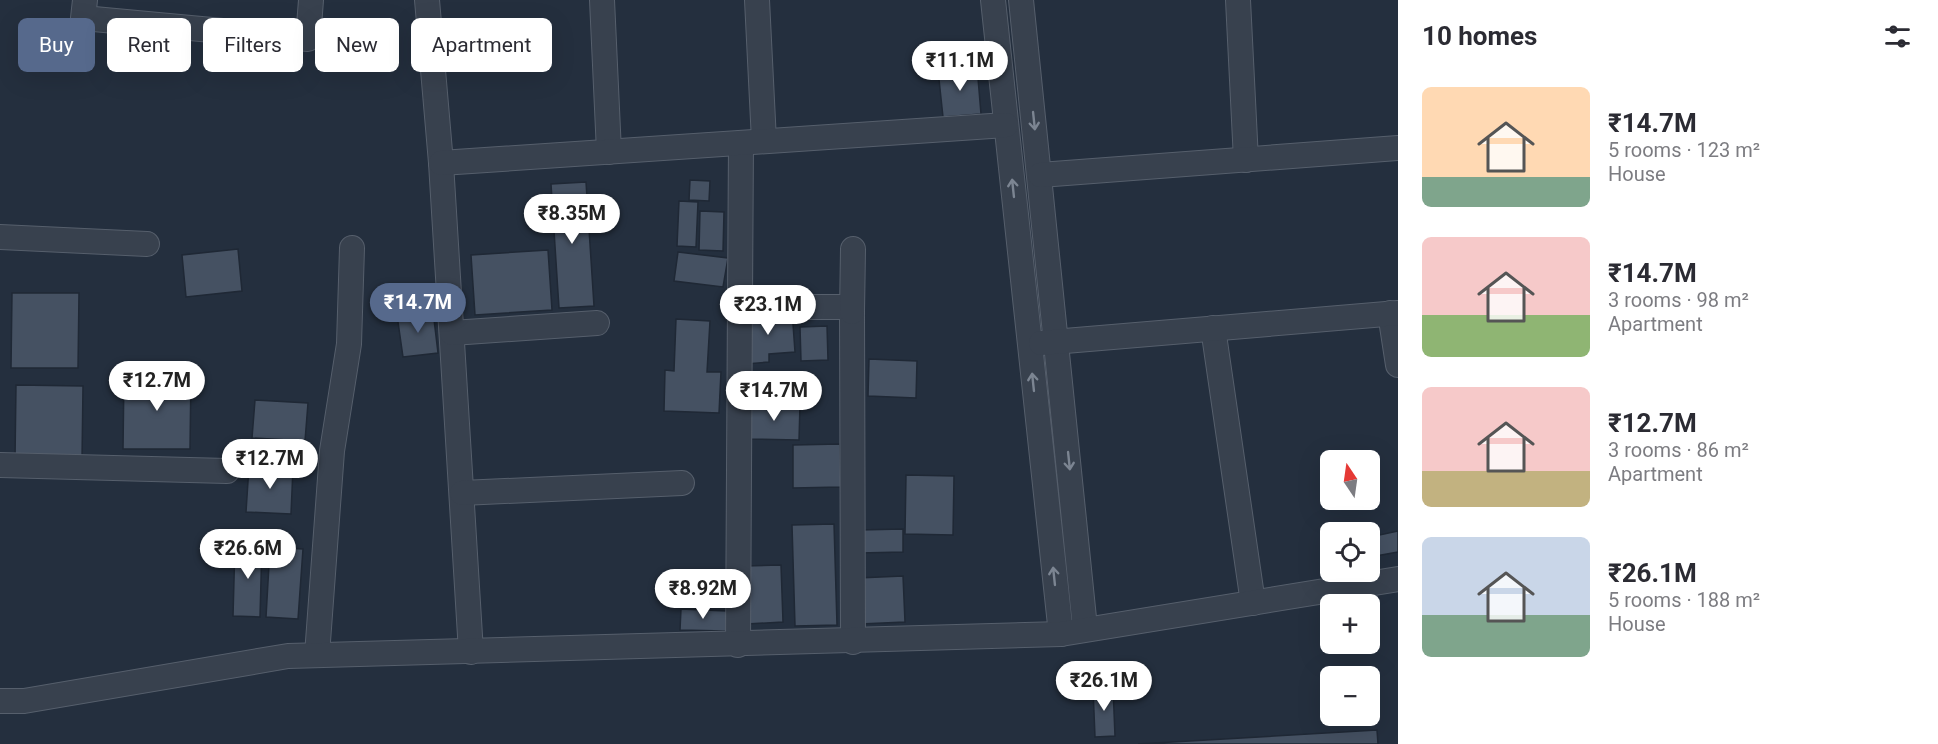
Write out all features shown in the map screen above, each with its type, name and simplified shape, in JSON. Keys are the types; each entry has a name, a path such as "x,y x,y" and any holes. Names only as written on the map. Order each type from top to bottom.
{"street":[{"path":"85,0 83,18 308,39 311,0"},
{"path":"428,0 441,163 471,652"},
{"path":"602,0 609,152"},
{"path":"738,645 740,298 752,142 757,0"},
{"path":"993,0 1061,634"},
{"path":"1021,0 1086,628"},
{"path":"1238,0 1246,160"},
{"path":"441,163 1006,125"},
{"path":"1040,175 1398,148"},
{"path":"0,237 147,244"},
{"path":"317,655 332,451 349,344 352,248"},
{"path":"852,249 853,642"},
{"path":"740,298 748,307 843,307 852,312"},
{"path":"1029,344 1394,313 1398,365"},
{"path":"452,333 597,323"},
{"path":"1213,328 1253,603"},
{"path":"0,465 227,471"},
{"path":"462,493 682,483"},
{"path":"0,701 24,701 288,656 853,642 1061,634 1086,628 1398,579"}],"building":[{"path":"977,66 981,114 943,117 938,70"},
{"path":"690,180 710,181 709,201 689,200"},
{"path":"586,182 594,306 559,308 551,184"},
{"path":"679,201 698,202 696,247 677,246"},
{"path":"700,211 724,212 723,251 699,250"},
{"path":"238,249 242,291 186,297 182,255"},
{"path":"548,250 552,310 475,315 471,255"},
{"path":"678,252 728,258 723,287 674,281"},
{"path":"12,293 79,293 78,368 11,368"},
{"path":"792,310 795,352 769,354 769,362 746,364 743,319"},
{"path":"433,311 438,353 403,357 397,315"},
{"path":"676,319 710,321 707,372 721,372 719,413 664,411 665,370 674,371"},
{"path":"827,326 828,360 801,361 800,327"},
{"path":"869,359 917,361 916,398 868,396"},
{"path":"124,374 191,375 190,449 123,449"},
{"path":"16,385 83,386 82,460 15,460"},
{"path":"255,400 308,403 305,441 252,438"},
{"path":"750,404 800,405 799,440 749,439"},
{"path":"840,444 841,487 793,488 793,445"},
{"path":"249,466 293,468 291,514 246,512"},
{"path":"906,475 954,476 953,535 905,534"},
{"path":"834,524 837,625 795,626 792,525"},
{"path":"903,529 903,552 859,553 859,530"},
{"path":"1398,531 1398,552 1380,555 1380,535"},
{"path":"235,544 262,544 260,617 233,616"},
{"path":"270,547 303,549 298,619 266,617"},
{"path":"781,565 783,622 746,624 744,566"},
{"path":"903,576 905,622 860,624 858,578"},
{"path":"681,609 727,611 726,631 680,630"},
{"path":"1113,687 1115,736 1095,737 1093,688"},
{"path":"1377,730 1378,744 1138,744"}]}
